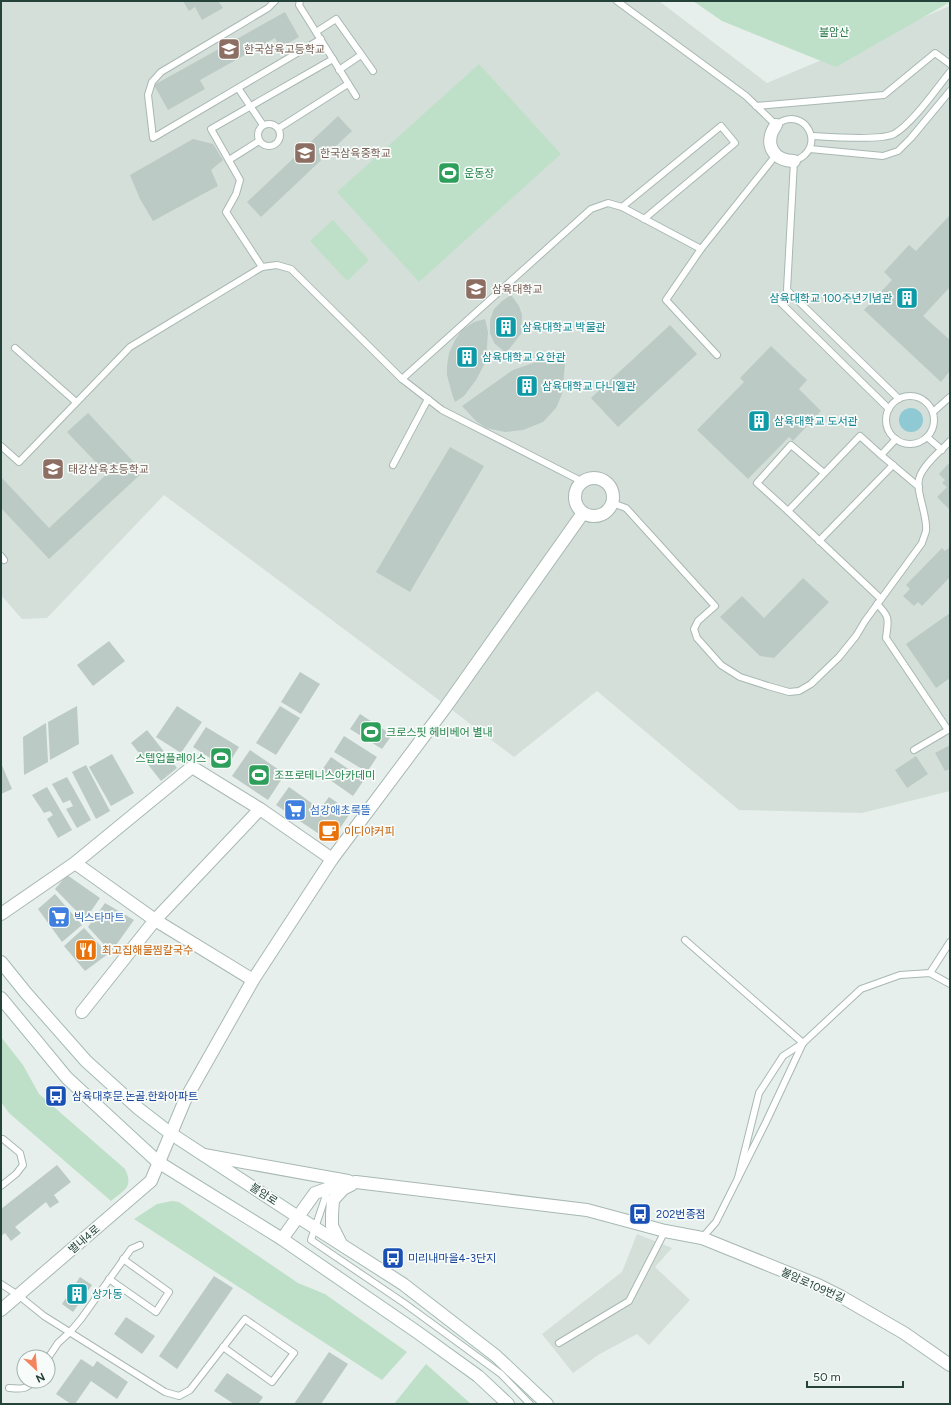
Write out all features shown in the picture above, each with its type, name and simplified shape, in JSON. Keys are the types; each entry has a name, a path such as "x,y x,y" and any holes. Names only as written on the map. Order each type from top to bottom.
{"street":[{"path":"776,125 772,130 770,144 776,155 781,159 788,161 794,160"},
{"path":"594,478 605,482 612,492 612,503 609,508 600,515 594,516 583,513 578,509 575,497 578,486 583,482 594,478"},
{"name":"별내4로","path":"1,1310 151,1181 185,1100 253,980 332,859 445,708 583,513"},
{"path":"1,914 75,863 192,767 260,809 332,859"},
{"path":"82,1012 155,920 260,809"},
{"path":"75,863 155,920 253,980"},
{"name":"불암로","path":"1,962 26,993 86,1061 139,1109 170,1134 404,1284 496,1356 547,1404"},
{"path":"1,998 67,1078 158,1162 282,1239 417,1332 478,1376 508,1404"},
{"name":"불암로109번길","path":"204,1155 356,1182 587,1210 665,1231 702,1238 818,1285 840,1296 904,1333 950,1365"},
{"path":"282,1239 315,1193 328,1188 356,1182"},
{"path":"341,1244 332,1226 334,1200 343,1188 356,1182"}],"lane":[{"path":"275,1 268,8 161,72 152,82 148,95 153,138 320,40"},
{"path":"300,1 299,5 356,96"},
{"path":"617,1 746,96 776,125 787,119 794,119 806,125 812,136 812,143 806,154 794,160 787,290 899,399"},
{"path":"316,32 336,19 373,71"},
{"path":"339,70 361,54"},
{"path":"756,106 884,95 935,54 950,64"},
{"path":"262,267 226,212 236,194 240,180 211,129 333,59"},
{"path":"812,136 879,138 893,134 907,124 950,72"},
{"path":"279,128 348,84"},
{"path":"238,88 263,125"},
{"path":"810,149 883,156 898,151 912,138 950,91"},
{"path":"272,123 279,128 280,137 275,144 266,146 259,141 258,132 263,125 272,123"},
{"path":"622,207 721,126 735,143 644,219"},
{"path":"229,160 259,141"},
{"path":"717,355 666,300 702,249 776,155"},
{"path":"402,379 591,209 608,203 622,207 702,249"},
{"path":"1,446 19,462 130,346 262,267 277,265 291,269 402,379 442,410 583,482"},
{"path":"778,300 889,409"},
{"path":"15,348 76,402"},
{"path":"912,396 919,398 929,406 933,412 934,425 927,437 915,444 902,443 896,439 888,428 886,422 889,409 899,399 912,396"},
{"path":"933,412 950,397"},
{"path":"393,465 428,399"},
{"path":"788,511 860,436 919,487"},
{"path":"927,437 942,450"},
{"path":"881,455 896,439"},
{"path":"612,503 626,508 714,606 698,621 694,629 697,638 721,665 740,677 789,692 799,691 811,684 839,657 856,636 879,601 922,543 926,531 926,524 919,487 919,478 950,441"},
{"path":"824,473 791,445 757,483 819,541 879,601 887,613 888,619 886,638 948,730 914,750"},
{"path":"819,541 893,465"},
{"path":"685,940 803,1043"},
{"path":"930,973 950,942"},
{"path":"738,1178 759,1093 783,1056 803,1043 861,989 900,975 930,973 950,984"},
{"path":"702,1238 716,1222 766,1122 803,1043"},
{"path":"1,1139 20,1153 23,1165 16,1174 1,1186"},
{"path":"328,1188 311,1240 404,1304 501,1374 530,1404"},
{"path":"559,1342 629,1301 665,1231"},
{"path":"54,1349 70,1332 131,1249 140,1245"},
{"path":"109,1279 156,1312 169,1292 123,1259"},
{"path":"1,1284 18,1295 44,1316 165,1392 179,1396 190,1390 223,1347 245,1319 294,1353 272,1382 223,1347"},
{"path":"9,1388 16,1389"}],"shaded area":[{"name":"삼육대학교","path":"1,1 659,1 767,83 950,6 950,791 862,813 739,810 597,691 514,757 164,495 47,618 22,619 1,595"},
{"path":"637,1234 672,1248 655,1267 690,1300 649,1345 637,1334 598,1355 573,1373 542,1334 622,1272"}],"green space":[{"name":"불암산","path":"693,1 950,2 836,67 722,21"},
{"name":"운동장","path":"479,64 561,154 419,282 337,192"},
{"path":"333,220 369,260 347,281 310,241"},
{"path":"1,1037 23,1065 39,1094 125,1169 128,1175 128,1184 124,1191 111,1201 9,1113 1,1102"},
{"path":"172,1201 179,1202 298,1283 325,1294 407,1352 382,1380 134,1219 157,1204"},
{"path":"426,1364 471,1404 394,1404"}],"water":[{"path":"911,408 916,409 922,415 922,425 916,431 911,432 906,431 900,425 899,420 900,415 906,409"}],"building":[{"path":"183,1 218,1 223,8 202,20 195,7 189,11"},
{"path":"285,12 299,37 280,48 275,38 200,80 205,89 168,110 154,85"},
{"path":"338,116 352,131 261,217 247,202"},
{"path":"193,139 213,144 223,160 211,170 218,186 153,221 140,199 130,175"},
{"name":"삼육대학교 100주년기념관","path":"950,215 950,287 923,316 950,340 950,371 941,382 864,310 892,280 884,272 909,245 916,251"},
{"name":"삼육대학교 박물관","path":"511,295 519,306 522,315 521,334 506,353 494,343 490,333 490,320 494,309"},
{"name":"삼육대학교 요한관","path":"485,319 488,332 486,361 476,380 464,396 455,402 447,375 449,353 462,330 474,322"},
{"path":"670,325 697,354 618,427 591,398"},
{"name":"삼육대학교 도서관","path":"771,346 807,380 799,389 821,411 793,441 789,437 748,479 697,430 744,382 740,378"},
{"name":"삼육대학교 다니엘관","path":"562,353 565,364 562,394 556,408 543,422 523,430 505,432 486,428 476,421 462,406 513,370"},
{"path":"88,413 143,472 49,559 1,508 1,477 49,528 107,474 67,432"},
{"path":"450,447 484,466 410,592 376,572"},
{"path":"950,462 950,510 937,497 947,487 942,483 945,480 939,474"},
{"path":"950,547 950,577 922,606 918,602 914,606 903,596 910,589 906,585 942,548 945,551"},
{"path":"803,578 829,602 774,658 760,656 720,617 742,596 764,618"},
{"path":"950,613 950,678 936,688 906,644"},
{"path":"109,641 125,661 93,686 77,665"},
{"path":"300,672 320,684 301,714 281,702"},
{"path":"77,706 79,744 50,760 48,722"},
{"path":"177,706 202,722 181,753 156,737"},
{"path":"280,706 300,718 276,755 256,743"},
{"name":"크로스핏 헤비베어 별내","path":"360,714 392,735 382,749 350,729"},
{"path":"46,723 48,762 24,775 23,737"},
{"name":"스텝업플레이스","path":"206,727 239,747 226,768 193,747"},
{"path":"147,730 177,768 161,781 131,743"},
{"path":"344,736 377,757 367,772 334,752"},
{"path":"950,745 950,769 945,771 935,753"},
{"name":"조프로테니스아카데미","path":"250,750 285,774 268,800 232,776"},
{"path":"112,754 134,793 111,806 89,767"},
{"path":"916,756 928,774 907,788 895,770"},
{"path":"331,757 364,780 353,796 320,773"},
{"path":"1,763 12,789 1,794"},
{"path":"86,765 110,811 96,819 72,772"},
{"path":"67,777 91,820 77,828 66,809 73,806 70,800 63,803 52,784"},
{"path":"47,787 72,830 58,838 47,819 53,815 50,811 44,813 32,795"},
{"path":"289,787 320,809 329,797 351,812 334,837 325,838 276,805"},
{"path":"67,875 100,898 85,920 55,889"},
{"name":"빅스타마트","path":"55,894 82,925 62,942 38,909"},
{"path":"105,903 134,920 111,952 88,927"},
{"name":"최고집해물찜칼국수","path":"84,928 108,954 85,971 64,946"},
{"path":"57,1165 71,1182 54,1195 59,1202 50,1208 46,1202 15,1227 21,1233 11,1241 5,1233 1,1236 1,1209"},
{"path":"214,1276 233,1288 177,1369 159,1356"},
{"name":"상가동","path":"80,1277 92,1285 73,1312 62,1304"},
{"path":"126,1317 155,1336 142,1354 114,1334"},
{"path":"329,1352 348,1364 321,1404 294,1404"},
{"path":"81,1359 93,1367 97,1361 128,1382 117,1399 91,1381 75,1404 71,1404 56,1394"},
{"path":"227,1373 263,1397 259,1403 260,1404 234,1404 214,1391"}],"place":[{"name":"한국삼육고등학교","path":"229,49"},
{"name":"한국삼육중학교","path":"305,153"},
{"name":"운동장","path":"449,173"},
{"name":"삼육대학교","path":"476,289"},
{"name":"삼육대학교 100주년기념관","path":"907,298"},
{"name":"삼육대학교 박물관","path":"506,327"},
{"name":"삼육대학교 요한관","path":"467,357"},
{"name":"삼육대학교 다니엘관","path":"527,386"},
{"name":"삼육대학교 도서관","path":"759,421"},
{"name":"태강삼육초등학교","path":"53,469"},
{"name":"크로스핏 헤비베어 별내","path":"371,732"},
{"name":"스텝업플레이스","path":"221,758"},
{"name":"조프로테니스아카데미","path":"259,775"},
{"name":"섬강애초록뜰","path":"295,810"},
{"name":"이디야커피","path":"329,831"},
{"name":"빅스타마트","path":"59,917"},
{"name":"최고집해물찜칼국수","path":"86,950"},
{"name":"삼육대후문.논골.한화아파트","path":"56,1096"},
{"name":"202번종점","path":"640,1214"},
{"name":"미리내마을4-3단지","path":"393,1258"},
{"name":"상가동","path":"77,1294"}]}
